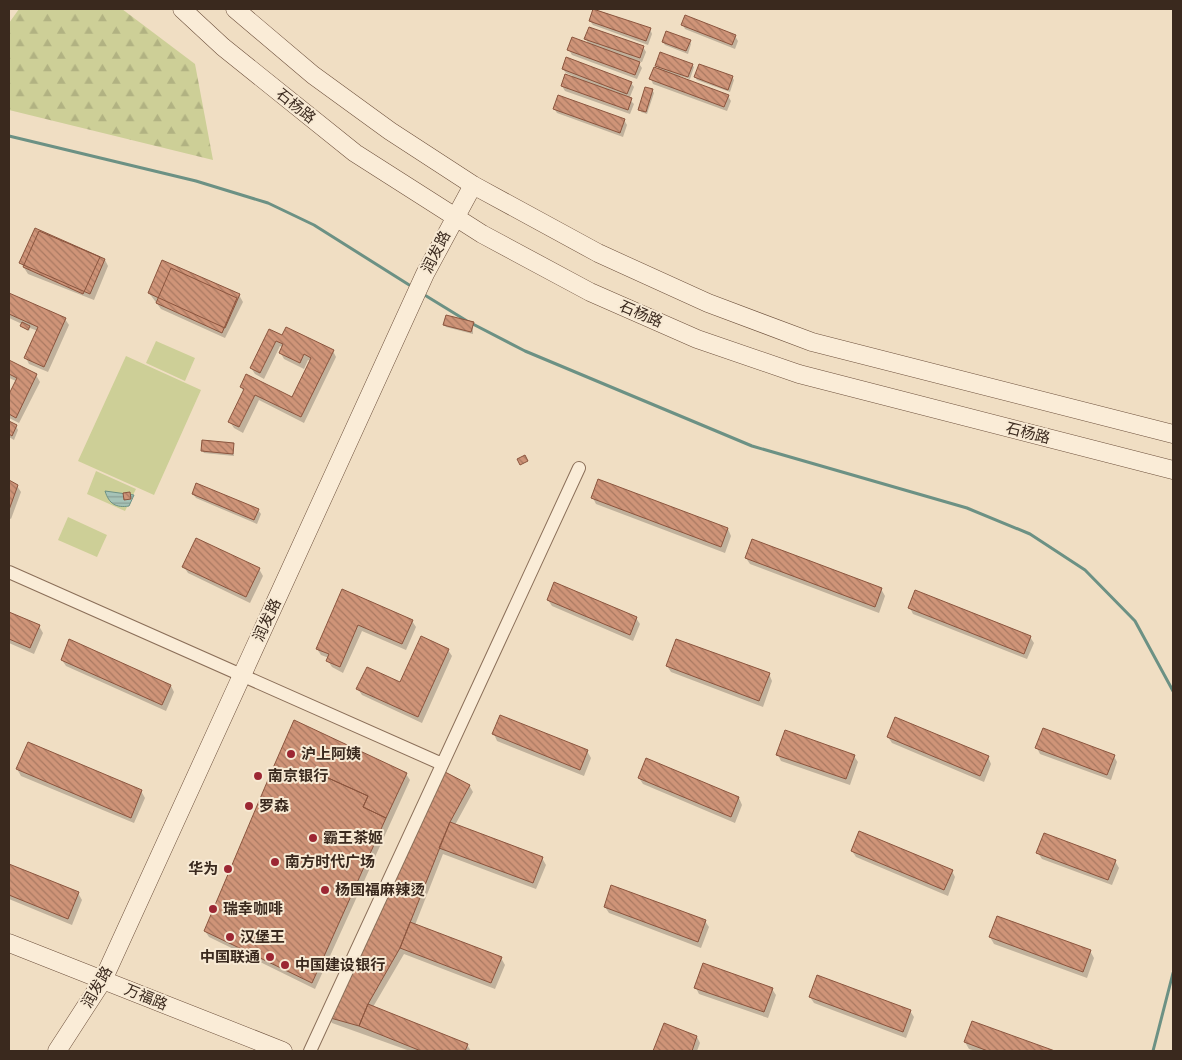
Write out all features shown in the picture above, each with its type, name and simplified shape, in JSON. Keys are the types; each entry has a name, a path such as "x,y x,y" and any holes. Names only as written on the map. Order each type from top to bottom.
{"main road":[{"name":"石杨路","path":"182,9 223,47 355,153 454,218 590,292 697,339 799,374 1173,470"},
{"path":"235,9 313,74 359,108 473,185 598,253 708,303 812,342 1173,434"},
{"name":"润发路","path":"57,1051 102,980 424,274 473,185"},
{"name":"万福路","path":"9,943 282,1051"}],"street":[{"path":"310,1051 579,468"},
{"path":"9,572 442,764"}],"green space":[{"path":"19,9 122,9 195,64 213,160 9,110 9,23"},
{"path":"156,341 195,358 185,381 146,363"},
{"path":"126,356 201,390 154,495 78,461"},
{"path":"96,471 136,489 125,511 87,494"},
{"path":"68,517 107,535 97,557 58,540"}],"shaded area":[{"path":"105,491 134,495 129,506 117,506 111,502"}],"building":[{"path":"593,9 651,28 646,41 589,21"},
{"path":"685,15 736,35 732,45 681,25"},
{"path":"589,27 644,46 640,58 584,39"},
{"path":"666,31 691,40 686,51 662,42"},
{"path":"572,37 640,62 635,75 567,50"},
{"path":"660,52 693,64 688,77 655,66"},
{"path":"566,57 632,82 627,94 562,69"},
{"path":"699,64 733,76 728,90 694,77"},
{"path":"654,67 729,95 724,107 649,79"},
{"path":"565,74 632,98 628,110 561,86"},
{"path":"645,87 653,89 646,112 638,110"},
{"path":"558,95 625,119 620,133 553,109"},
{"path":"35,228 105,259 90,294 19,263"},
{"path":"39,231 100,257 83,294 23,267"},
{"path":"162,260 240,294 225,328 148,293"},
{"path":"171,268 237,298 222,333 156,303"},
{"path":"9,293 66,318 44,367 24,358 38,327 9,314"},
{"path":"446,315 474,322 471,332 443,325"},
{"path":"22,322 30,326 28,330 20,326"},
{"path":"286,327 334,350 301,417 255,395 239,427 228,422 244,389 240,387 246,374 292,397 311,358 304,354 300,363 279,353 283,344 276,341 260,373 250,368 269,329 282,335"},
{"path":"9,360 37,374 16,418 9,414 9,394 17,378 9,374"},
{"path":"9,421 17,425 12,436 9,434"},
{"path":"202,440 234,443 233,454 201,451"},
{"path":"525,455 528,461 520,465 517,459"},
{"path":"598,479 728,528 721,547 591,498"},
{"path":"9,480 18,485 9,510"},
{"path":"196,483 259,509 254,520 192,494"},
{"path":"130,492 131,499 124,500 123,493"},
{"path":"196,538 260,568 246,597 182,567"},
{"path":"752,539 882,588 875,607 745,558"},
{"path":"554,582 637,617 630,635 547,600"},
{"path":"342,589 413,620 402,644 358,625 340,667 326,661 329,654 316,649"},
{"path":"915,590 1031,636 1024,654 908,608"},
{"path":"9,612 40,625 30,648 9,639"},
{"path":"421,636 449,649 418,717 356,689 367,667 400,682"},
{"path":"69,639 171,685 162,705 61,660"},
{"path":"676,639 770,673 759,701 666,666"},
{"path":"500,715 588,750 580,770 492,734"},
{"path":"895,717 989,756 980,776 887,737"},
{"path":"294,720 407,773 386,818 363,807 368,796 306,768 300,780 273,768"},
{"path":"1043,728 1115,755 1107,775 1035,748"},
{"path":"785,730 855,755 846,779 776,755"},
{"path":"28,742 142,790 131,818 16,769"},
{"path":"646,758 739,797 731,817 638,778"},
{"path":"273,768 300,780 306,768 368,796 363,807 386,818 312,983 204,931"},
{"path":"445,772 470,785 450,822 400,948 368,1004 359,1026 327,1017"},
{"path":"450,822 543,857 533,883 439,848"},
{"path":"859,831 953,870 944,890 851,851"},
{"path":"1044,833 1116,860 1108,880 1036,853"},
{"path":"9,864 79,892 68,919 9,895"},
{"path":"611,885 706,920 698,942 604,907"},
{"path":"997,916 1091,950 1083,972 989,937"},
{"path":"410,922 502,957 491,983 400,948"},
{"path":"703,963 773,988 764,1012 694,988"},
{"path":"817,975 911,1010 903,1032 809,997"},
{"path":"368,1004 468,1044 465,1051 421,1051 359,1026"},
{"path":"972,1021 1055,1051 988,1051 964,1042"},
{"path":"664,1023 697,1036 692,1051 653,1051"}],"waterway":[{"path":"9,136 196,181 268,203 314,225 414,288"},
{"path":"423,294 467,321 525,351 752,446 967,508 1030,534 1085,570 1135,621 1173,691"},
{"path":"1153,1051 1173,973"}],"place":[{"name":"沪上阿姨","path":"291,754"},
{"name":"南京银行","path":"258,776"},
{"name":"罗森","path":"249,806"},
{"name":"霸王茶姬","path":"313,838"},
{"name":"南方时代广场","path":"275,862"},
{"name":"华为","path":"228,869"},
{"name":"杨国福麻辣烫","path":"325,890"},
{"name":"瑞幸咖啡","path":"213,909"},
{"name":"汉堡王","path":"230,937"},
{"name":"中国联通","path":"270,957"},
{"name":"中国建设银行","path":"285,965"}]}
